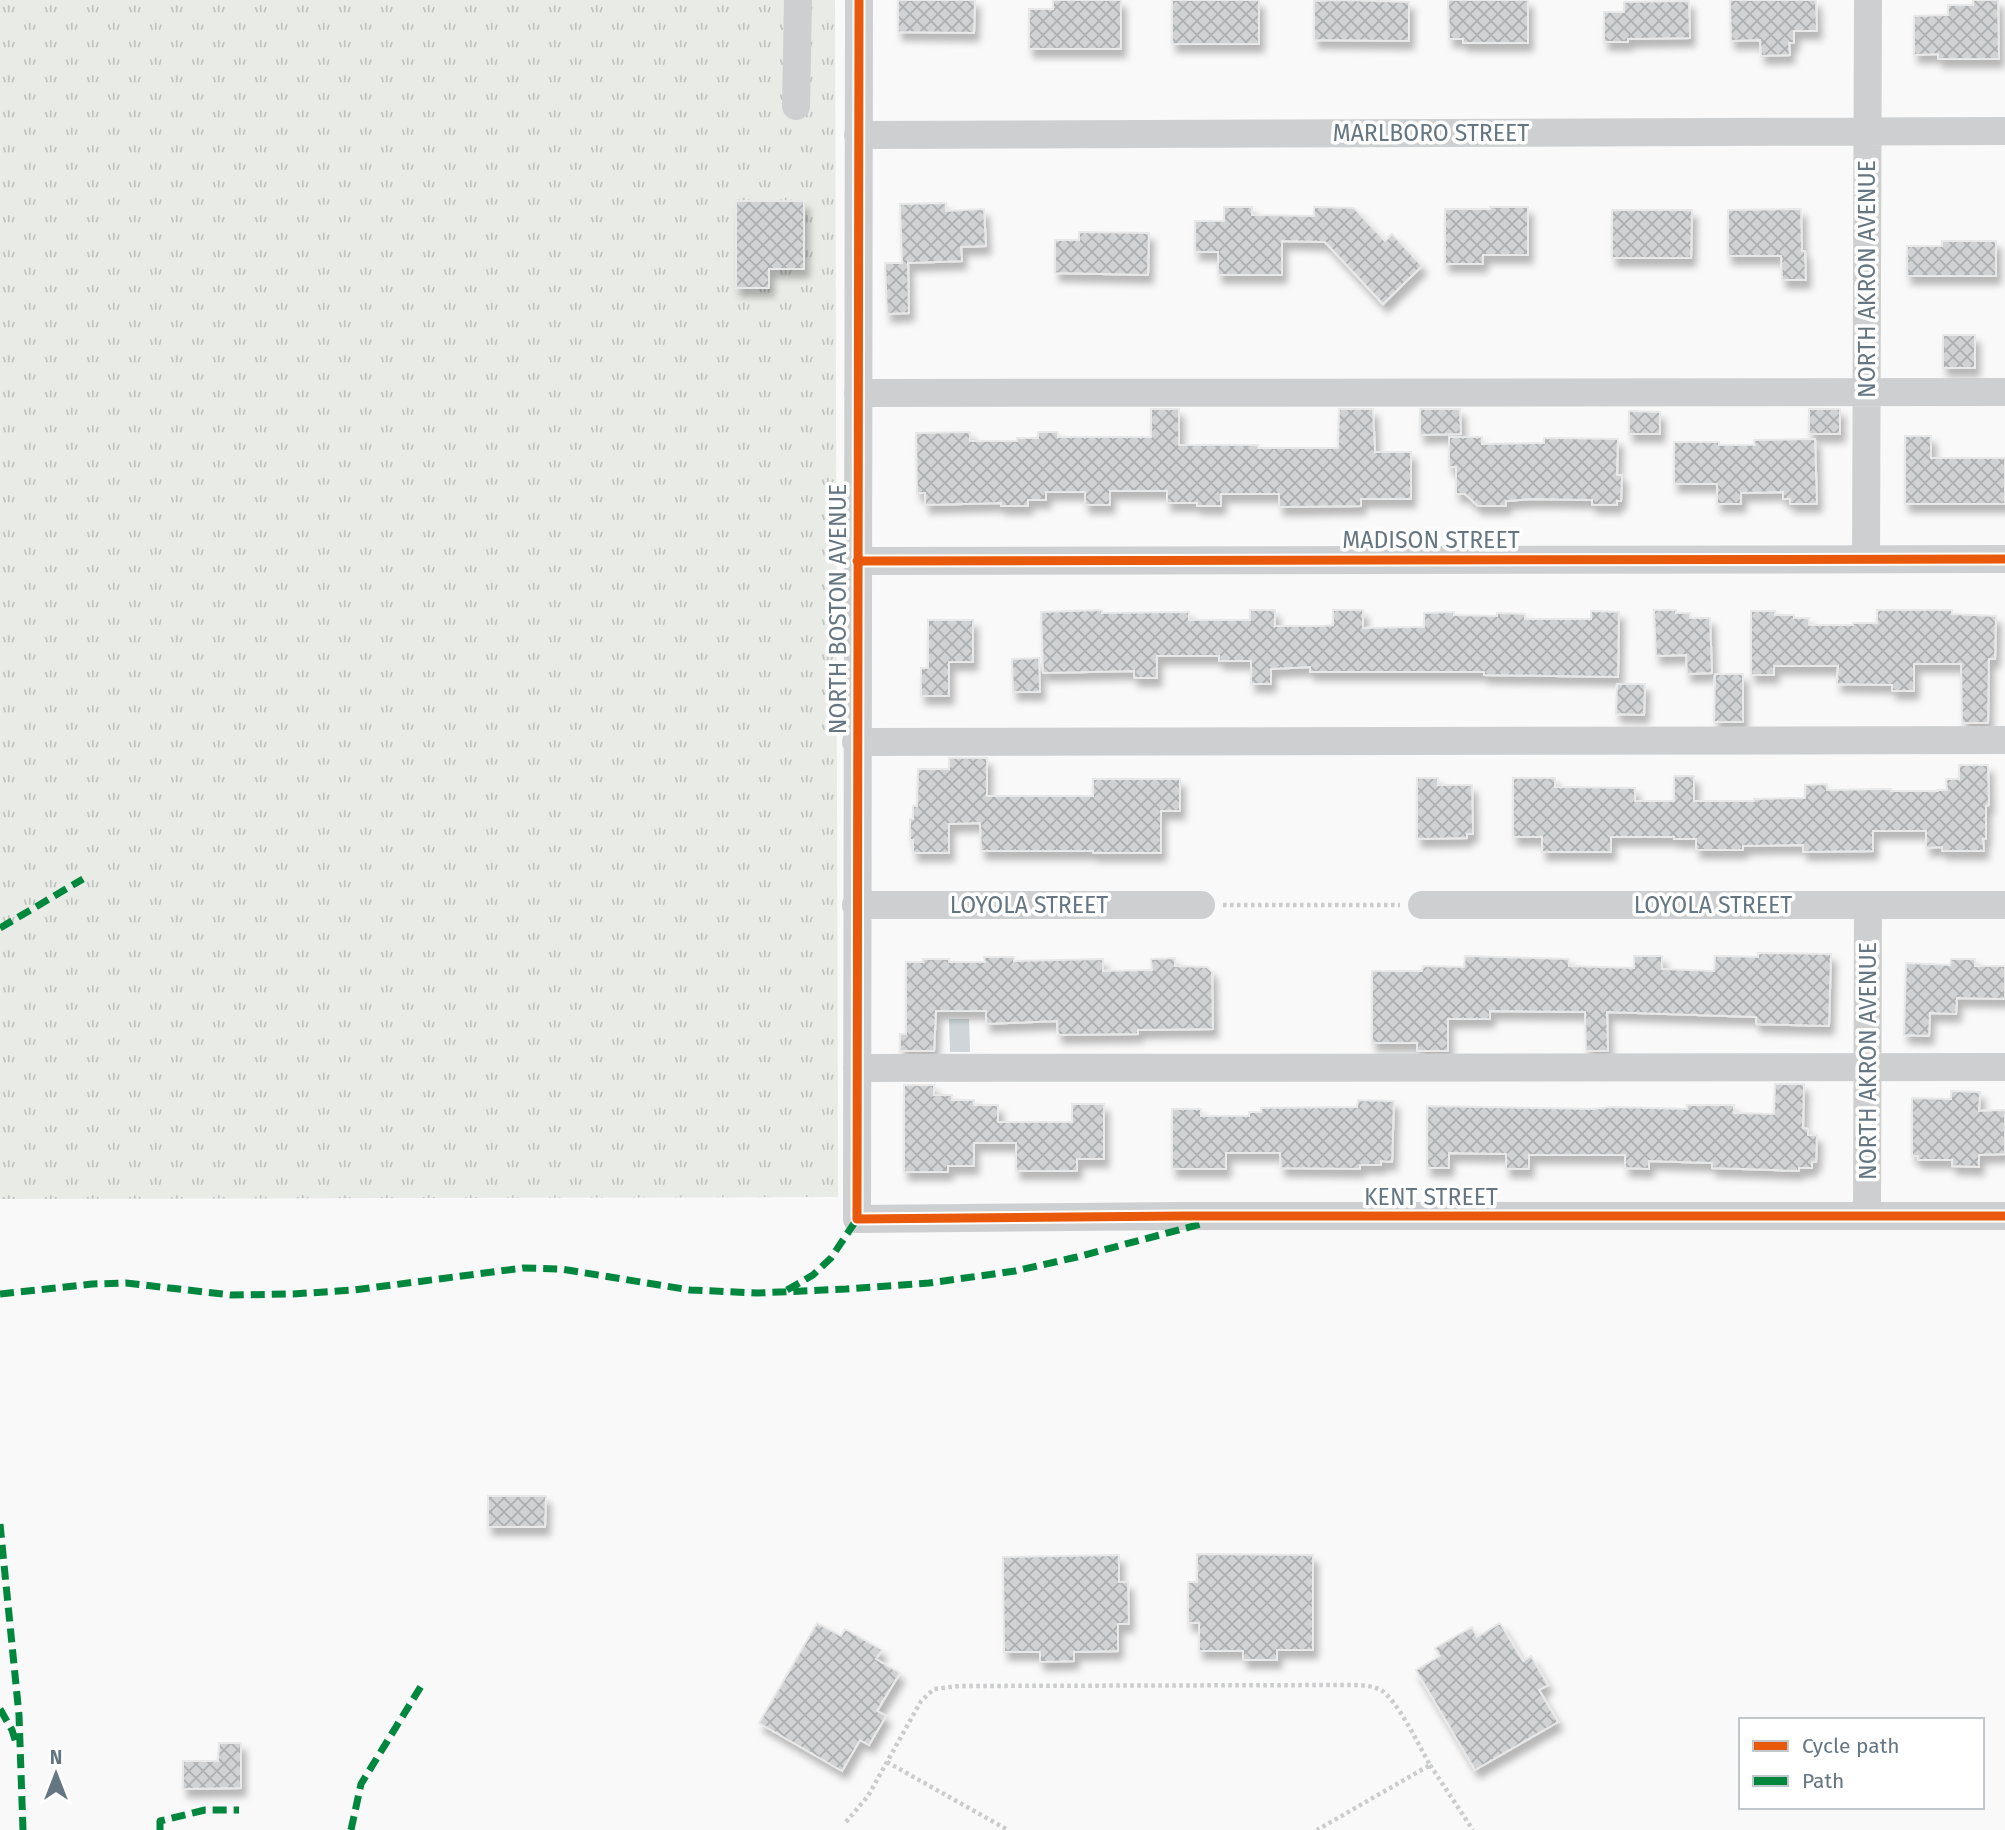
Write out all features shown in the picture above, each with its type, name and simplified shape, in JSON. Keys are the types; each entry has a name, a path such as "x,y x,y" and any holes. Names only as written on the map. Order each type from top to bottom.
{"street":[{"path":"796,106 797,0"},
{"name":"NORTH BOSTON AVENUE","path":"857,1219 859,0"},
{"name":"NORTH AKRON AVENUE","path":"1866,558 1868,0"},
{"name":"MARLBORO STREET","path":"858,135 2005,131"},
{"path":"858,393 2005,392"},
{"name":"MADISON STREET","path":"857,561 2005,559"},
{"path":"856,743 2005,740"},
{"name":"LOYOLA STREET","path":"856,905 1201,905"},
{"name":"LOYOLA STREET","path":"1422,905 2005,905"},
{"name":"NORTH AKRON AVENUE","path":"1867,1216 1868,905"},
{"path":"857,1068 2005,1067"},
{"name":"KENT STREET","path":"857,1219 1169,1216 2005,1216"}],"path":[{"path":"1201,905 1422,905"},
{"path":"846,1822 867,1796 921,1701 934,1689 944,1686 1367,1685 1392,1699 1430,1765 1474,1830"},
{"path":"887,1762 1008,1830"},
{"path":"1317,1830 1430,1765"}],"green space":[{"path":"0,0 835,0 838,1197 0,1199"}],"shaded area":[{"path":"949,1019 969,1019 970,1052 950,1052"}],"building":[{"path":"898,0 975,0 974,33 898,32"},
{"path":"1053,0 1121,0 1121,49 1029,49 1029,9 1053,9"},
{"path":"1172,0 1259,0 1259,44 1172,44"},
{"path":"1448,0 1528,0 1528,43 1463,43 1463,39 1449,39"},
{"path":"1730,0 1816,0 1817,31 1794,31 1794,43 1789,43 1790,55 1761,56 1760,40 1731,41"},
{"path":"1973,0 1998,0 1999,59 1938,59 1938,54 1914,55 1914,16 1948,15 1948,5 1973,5"},
{"path":"1314,1 1409,2 1409,41 1314,40"},
{"path":"1689,1 1690,38 1604,42 1604,12 1624,12 1624,2"},
{"path":"736,201 804,201 804,269 769,269 769,288 736,288"},
{"path":"946,203 946,211 984,209 986,246 961,247 962,261 908,263 909,313 887,314 885,263 902,263 900,204"},
{"path":"1224,207 1252,207 1252,215 1314,216 1314,207 1354,208 1385,241 1392,234 1422,266 1383,304 1325,242 1282,241 1282,275 1218,275 1218,252 1195,252 1195,221 1224,221"},
{"path":"1528,207 1528,255 1483,255 1483,264 1445,264 1445,209"},
{"path":"1801,209 1806,280 1782,280 1781,256 1728,256 1728,210"},
{"path":"1612,210 1692,210 1691,258 1612,258"},
{"path":"1079,232 1149,233 1148,275 1055,273 1055,240 1079,240"},
{"path":"1942,241 1996,241 1996,276 1907,276 1907,246 1942,246"},
{"path":"1943,335 1975,335 1975,368 1943,368"},
{"path":"1151,409 1179,409 1179,445 1338,448 1339,409 1373,409 1375,452 1411,452 1411,499 1361,499 1361,506 1279,507 1279,494 1221,494 1221,506 1197,506 1197,503 1167,503 1167,491 1110,491 1110,505 1085,505 1085,492 1046,492 1046,500 1028,500 1028,506 1001,506 1001,503 925,505 925,493 917,493 916,433 970,432 970,441 1017,441 1017,438 1038,438 1038,432 1058,432 1058,437 1151,437"},
{"path":"1420,409 1460,409 1461,434 1420,435"},
{"path":"1809,409 1840,409 1840,434 1809,434"},
{"path":"1629,411 1660,412 1660,434 1629,434"},
{"path":"1905,436 1931,436 1931,458 2005,458 2005,504 1905,504"},
{"path":"1449,437 1482,437 1482,444 1544,443 1544,438 1618,439 1617,475 1622,475 1621,501 1617,501 1617,505 1592,505 1592,500 1532,499 1506,501 1506,506 1478,506 1465,494 1456,494 1456,467 1449,467"},
{"path":"1815,439 1817,504 1790,504 1790,499 1783,499 1783,492 1741,493 1741,504 1717,504 1717,484 1674,484 1674,442 1755,445 1754,440"},
{"path":"1102,610 1102,613 1189,612 1189,620 1250,620 1250,610 1275,610 1275,626 1323,626 1333,625 1333,610 1363,610 1363,628 1424,627 1424,613 1454,612 1454,615 1497,616 1497,613 1525,614 1525,619 1591,619 1591,611 1619,612 1618,677 1484,675 1484,672 1310,672 1310,667 1271,669 1271,684 1251,684 1251,661 1219,661 1219,656 1157,656 1157,678 1134,678 1134,671 1043,673 1041,612"},
{"path":"1654,610 1676,610 1676,613 1690,613 1690,618 1710,618 1712,673 1687,674 1686,655 1656,656"},
{"path":"1877,610 1952,610 1952,614 1996,616 1995,659 1989,659 1988,723 1962,723 1961,664 1914,664 1914,691 1892,691 1892,685 1837,684 1838,666 1774,666 1774,675 1751,675 1751,611 1775,611 1775,615 1809,618 1809,625 1853,625 1877,623"},
{"path":"928,620 973,620 973,662 949,662 949,696 921,696 921,668 928,668"},
{"path":"1039,658 1040,692 1013,692 1012,659"},
{"path":"1715,674 1743,674 1743,722 1714,722"},
{"path":"1617,684 1645,684 1644,715 1616,714"},
{"path":"949,758 987,758 987,796 1093,796 1093,779 1180,779 1180,811 1161,811 1161,853 981,851 980,823 949,824 949,853 913,853 910,819 913,819 913,806 917,806 918,769 949,769"},
{"path":"1959,765 1988,765 1989,805 1986,806 1984,851 1942,851 1942,847 1926,848 1926,831 1873,831 1873,851 1803,852 1803,845 1743,846 1743,850 1696,850 1696,839 1611,837 1611,852 1542,852 1542,837 1513,837 1513,778 1555,778 1555,787 1635,788 1635,801 1674,801 1674,776 1694,776 1694,801 1754,801 1805,798 1805,785 1827,784 1827,790 1947,790 1946,779 1959,779"},
{"path":"1417,778 1438,778 1438,785 1472,785 1473,834 1467,834 1467,838 1417,839"},
{"path":"1758,953 1831,954 1829,1026 1756,1024 1756,1017 1607,1012 1608,1051 1586,1051 1585,1012 1490,1011 1490,1019 1448,1019 1448,1051 1417,1051 1417,1043 1372,1043 1372,971 1422,971 1423,966 1464,967 1465,956 1569,959 1569,966 1634,968 1634,956 1662,956 1662,969 1714,971 1715,956 1758,957"},
{"path":"984,957 1014,957 1014,961 1103,959 1103,971 1152,970 1151,959 1175,958 1175,966 1207,967 1212,972 1213,1029 1058,1035 1057,1021 986,1024 986,1011 936,1011 934,1051 900,1051 900,1034 906,1034 906,962 949,959 949,962 985,962"},
{"path":"1951,959 1975,959 1975,966 2005,966 2005,999 1957,998 1956,1014 1930,1013 1929,1036 1904,1035 1906,963 1950,965"},
{"path":"1775,1084 1804,1084 1803,1128 1808,1129 1808,1135 1817,1135 1816,1162 1812,1162 1812,1168 1799,1168 1799,1171 1712,1168 1712,1163 1649,1161 1649,1169 1625,1168 1625,1155 1529,1155 1529,1169 1506,1169 1506,1154 1449,1153 1449,1168 1427,1168 1427,1106 1687,1109 1687,1105 1734,1105 1734,1113 1774,1114"},
{"path":"904,1085 934,1085 934,1095 952,1095 952,1100 974,1100 974,1105 998,1105 998,1122 1072,1122 1072,1104 1104,1104 1104,1159 1077,1159 1077,1171 1016,1171 1016,1143 974,1143 974,1166 948,1166 948,1172 904,1172"},
{"path":"1951,1091 1980,1092 1979,1111 2005,1110 2005,1154 1979,1155 1979,1167 1952,1166 1952,1160 1918,1160 1918,1156 1912,1156 1912,1098 1951,1099"},
{"path":"1358,1100 1394,1101 1392,1162 1360,1165 1360,1169 1281,1168 1280,1153 1226,1153 1226,1169 1172,1169 1172,1109 1201,1109 1201,1116 1249,1116 1249,1112 1261,1112 1261,1108 1357,1107"},
{"path":"488,1496 546,1496 545,1527 488,1527"},
{"path":"1197,1554 1313,1555 1313,1650 1277,1650 1277,1660 1243,1660 1243,1651 1199,1651 1199,1623 1188,1623 1188,1582 1197,1582"},
{"path":"1119,1555 1119,1582 1128,1582 1129,1624 1118,1624 1118,1651 1074,1652 1074,1661 1040,1662 1040,1652 1004,1652 1003,1557"},
{"path":"817,1623 841,1636 845,1629 882,1650 876,1659 900,1673 877,1711 886,1716 869,1745 860,1740 842,1771 759,1723"},
{"path":"1500,1623 1523,1661 1531,1656 1548,1685 1539,1690 1558,1722 1475,1770 1416,1670 1440,1656 1435,1648 1472,1627 1477,1637"},
{"path":"219,1743 241,1743 241,1788 183,1789 183,1761 218,1761"}],"marked path":[{"path":"0,928 83,879"},
{"path":"787,1290 813,1275 831,1258 857,1219"},
{"path":"0,1294 126,1283 231,1295 293,1294 354,1290 523,1268 561,1269 690,1290 758,1293 846,1289 929,1283 1015,1271 1205,1223"},
{"path":"0,1524 19,1715 23,1830"},
{"path":"351,1830 361,1784 423,1683"},
{"path":"0,1709 16,1743"},
{"path":"160,1830 160,1821 205,1810 239,1810"}],"cycle path":[{"path":"859,0 857,1219 1183,1216 2005,1216"},
{"path":"857,561 2005,559"}]}
